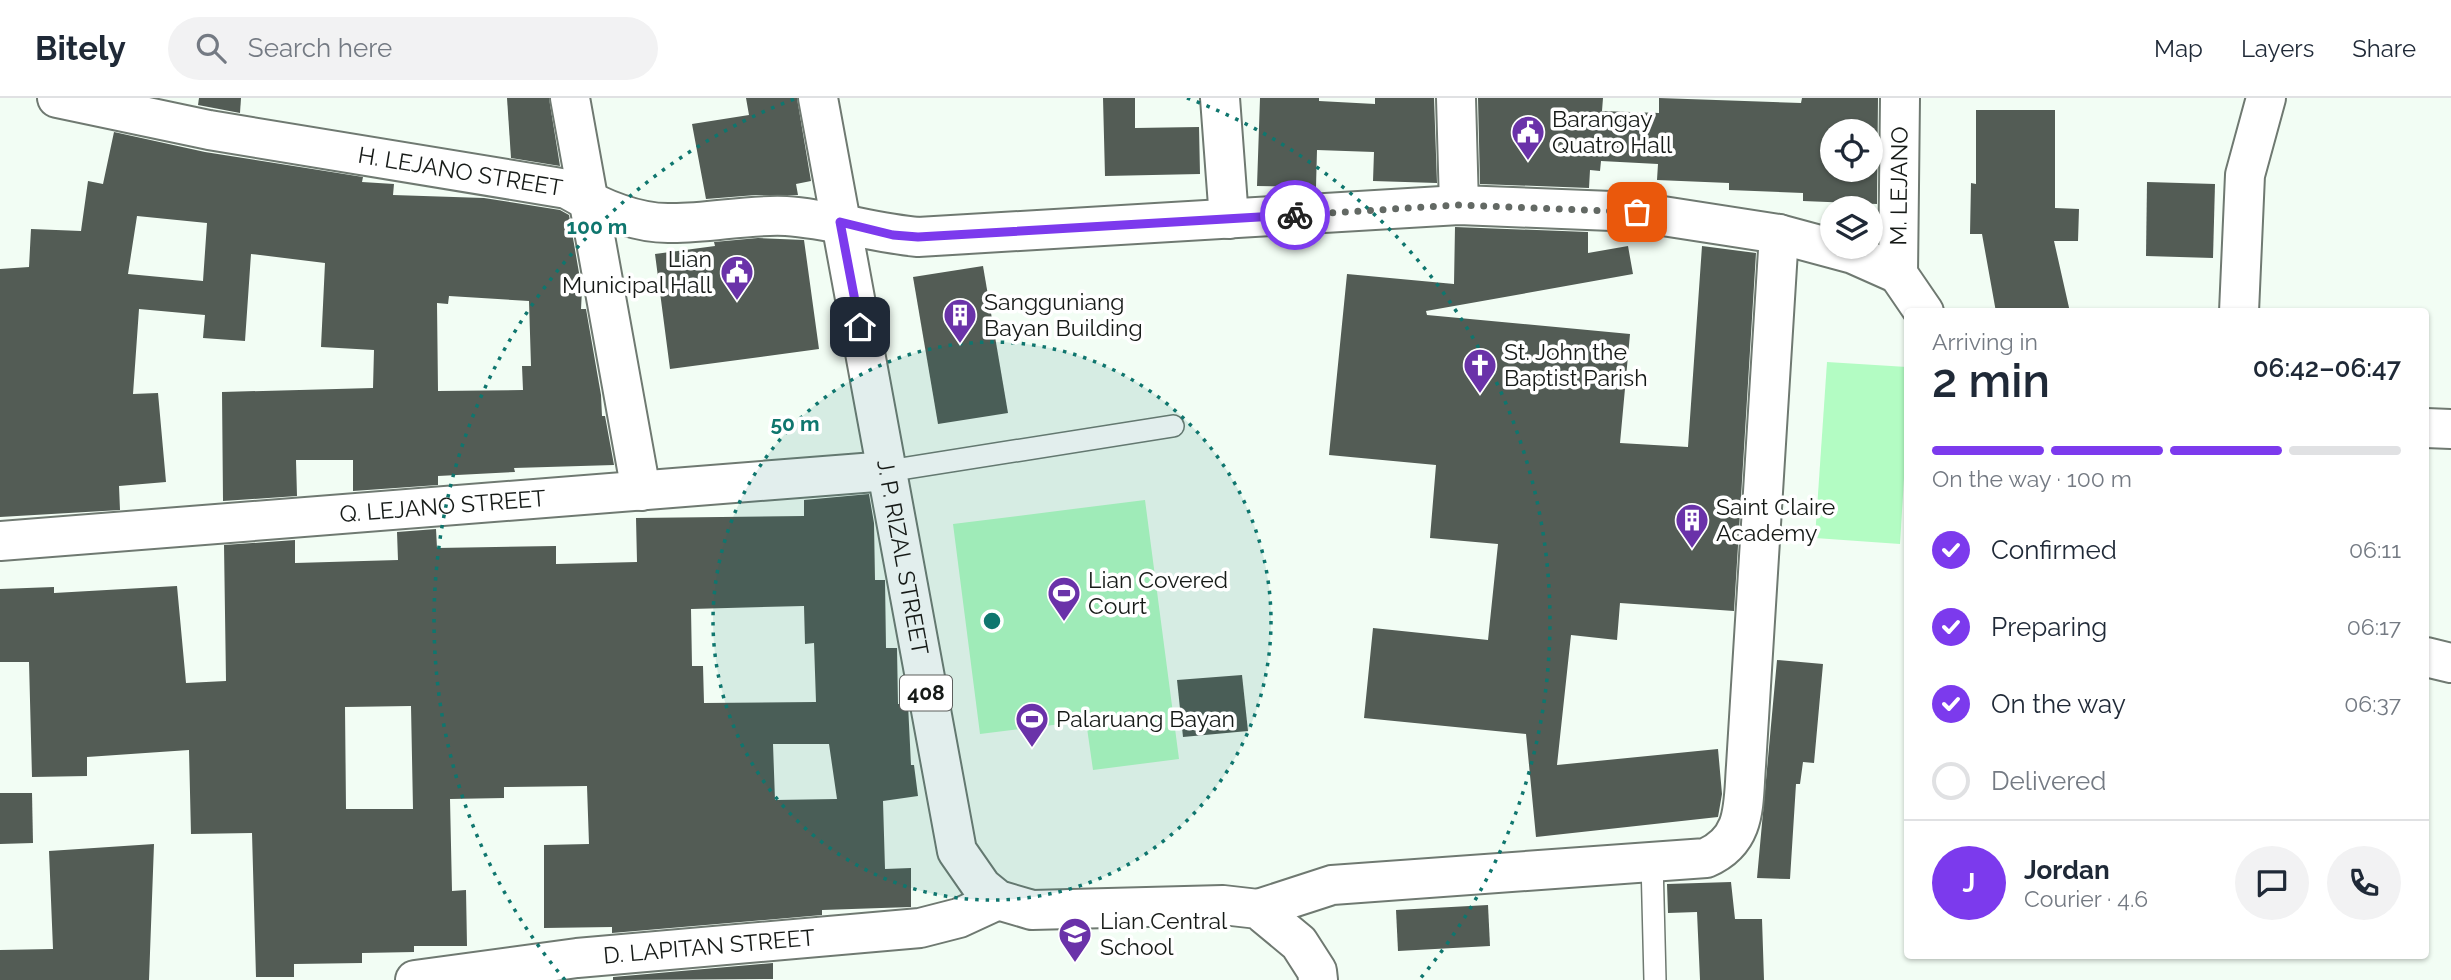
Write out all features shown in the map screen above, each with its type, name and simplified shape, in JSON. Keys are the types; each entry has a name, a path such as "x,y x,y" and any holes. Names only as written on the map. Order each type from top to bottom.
{"street":[{"name":"H. LEJANO STREET","path":"57,98 209,130 567,189 591,203 640,220 667,223 784,216 840,222 893,235 918,237 1459,205 1637,212 1779,234 1853,254 1898,274"},
{"path":"570,98 641,491"},
{"name":"J. P. RIZAL STREET","path":"818,98 957,851 982,887 998,900"},
{"path":"1220,98 1229,219"},
{"path":"1456,98 1459,205"},
{"name":"M. LEJANO","path":"1898,274 1900,98"},
{"path":"2239,308 2245,175 2266,98"},
{"path":"998,900 1032,909 1223,905 1258,909 1332,885 1706,858 1722,851 1736,837 1743,808 1779,234"},
{"path":"1898,274 1921,308"},
{"path":"2429,428 2451,429"},
{"name":"Q. LEJANO STREET","path":"0,541 888,471"},
{"path":"2429,658 2451,663"},
{"name":"D. LAPITAN STREET","path":"415,980 577,969 920,928 959,918 998,900"},
{"path":"1258,909 1299,943 1317,971 1318,980"}],"lane":[{"path":"888,471 1174,426"},
{"path":"1652,861 1655,980"}],"green space":[{"path":"1827,362 1904,367 1904,478 1900,544 1815,538"},
{"name":"Lian Covered Court","path":"1145,500 1179,759 1093,770 1086,721 980,734 953,524"}],"building":[{"path":"199,98 241,98 240,113 198,105"},
{"path":"507,98 549,98 560,166 511,158"},
{"path":"746,98 797,98 811,181 796,184 798,195 706,199 692,124 749,115"},
{"path":"1103,98 1135,98 1135,128 1199,127 1200,174 1105,176"},
{"path":"1260,98 1319,98 1319,101 1375,104 1375,98 1434,98 1437,183 1373,181 1374,152 1317,150 1316,187 1257,186"},
{"path":"1478,98 1603,98 1602,111 1659,113 1659,98 1801,103 1802,98 1878,98 1878,119 1820,119 1820,182 1877,182 1877,196 1820,196 1820,202 1803,201 1803,193 1729,190 1729,183 1657,180 1658,164 1601,161 1600,171 1590,170 1589,188 1480,184"},
{"path":"1976,110 2055,110 2055,208 2079,209 2078,241 2054,241 2069,308 1995,308 1982,234 1970,234 1971,183 1976,184"},
{"path":"114,132 205,152 363,177 362,182 394,184 393,195 484,198 560,210 569,215 582,290 581,309 586,309 601,395 602,416 605,416 614,465 514,468 515,472 438,476 438,485 353,491 353,460 296,460 297,496 223,501 222,392 373,388 374,350 321,347 325,263 251,254 245,341 203,338 205,315 139,309 133,394 158,393 166,482 119,486 120,510 0,517 0,269 29,267 31,229 81,231 88,181 103,184","holes":["137,216 207,223 203,281 128,274","449,296 529,301 531,366 522,366 523,390 438,391 437,303 448,304"]},
{"path":"2147,182 2215,184 2213,258 2146,256"},
{"path":"1455,227 1588,232 1588,253 1628,246 1633,274 1426,311 1427,315 1630,334 1620,443 1688,447 1702,246 1756,253 1734,611 1620,603 1617,640 1571,635 1557,765 1718,749 1722,794 1718,817 1536,837 1526,734 1364,718 1373,628 1488,640 1498,544 1430,538 1436,465 1329,455 1347,274 1454,284"},
{"name":"Lian Municipal Hall","path":"758,238 804,240 819,349 670,369 655,254 715,246 714,242"},
{"name":"Sangguniang Bayan Building","path":"983,266 1008,413 938,424 913,277"},
{"path":"869,494 874,523 875,580 885,580 886,648 897,648 898,704 908,704 911,765 914,765 918,796 883,801 885,869 911,868 911,907 822,910 822,915 612,933 612,927 544,928 544,845 589,844 587,786 504,787 504,798 450,799 452,891 466,890 467,946 414,946 414,952 362,953 362,963 294,964 294,977 256,977 252,833 191,834 189,750 87,757 87,776 32,777 29,662 0,662 0,589 54,587 54,593 177,586 186,683 226,681 224,545 295,540 295,563 398,560 397,532 436,529 437,548 556,546 556,564 637,562 636,518 804,516 804,500","holes":["804,606 805,644 814,643 816,702 704,703 703,666 692,666 691,609","411,706 413,809 346,809 345,707","773,744 829,744 837,799 775,800"]},
{"path":"1777,660 1823,664 1814,763 1803,762 1800,784 1796,784 1790,879 1757,878"},
{"path":"1242,675 1248,731 1183,737 1177,680"},
{"path":"0,793 32,793 33,843 0,844"},
{"path":"154,844 149,980 0,980 0,950 53,949 49,851"},
{"path":"1731,882 1735,919 1762,919 1764,980 1700,980 1697,912 1668,913 1667,884"},
{"path":"1488,905 1490,946 1398,951 1396,910"},
{"path":"773,963 773,979 613,980 613,977"}],"way so far":[{"path":"1295,215 1459,205 1637,212"}],"place":[{"name":"Barangay Quatro Hall","path":"1528,162"},
{"name":"Lian Municipal Hall","path":"737,302"},
{"name":"Sangguniang Bayan Building","path":"960,345"},
{"name":"St. John the Baptist Parish","path":"1480,395"},
{"name":"Saint Claire Academy","path":"1692,550"},
{"name":"Lian Covered Court","path":"1064,623"},
{"name":"Palaruang Bayan","path":"1032,749"},
{"name":"Lian Central School","path":"1075,964"}],"route":[{"path":"860,327 840,222 893,235 918,237 1295,215"}]}
